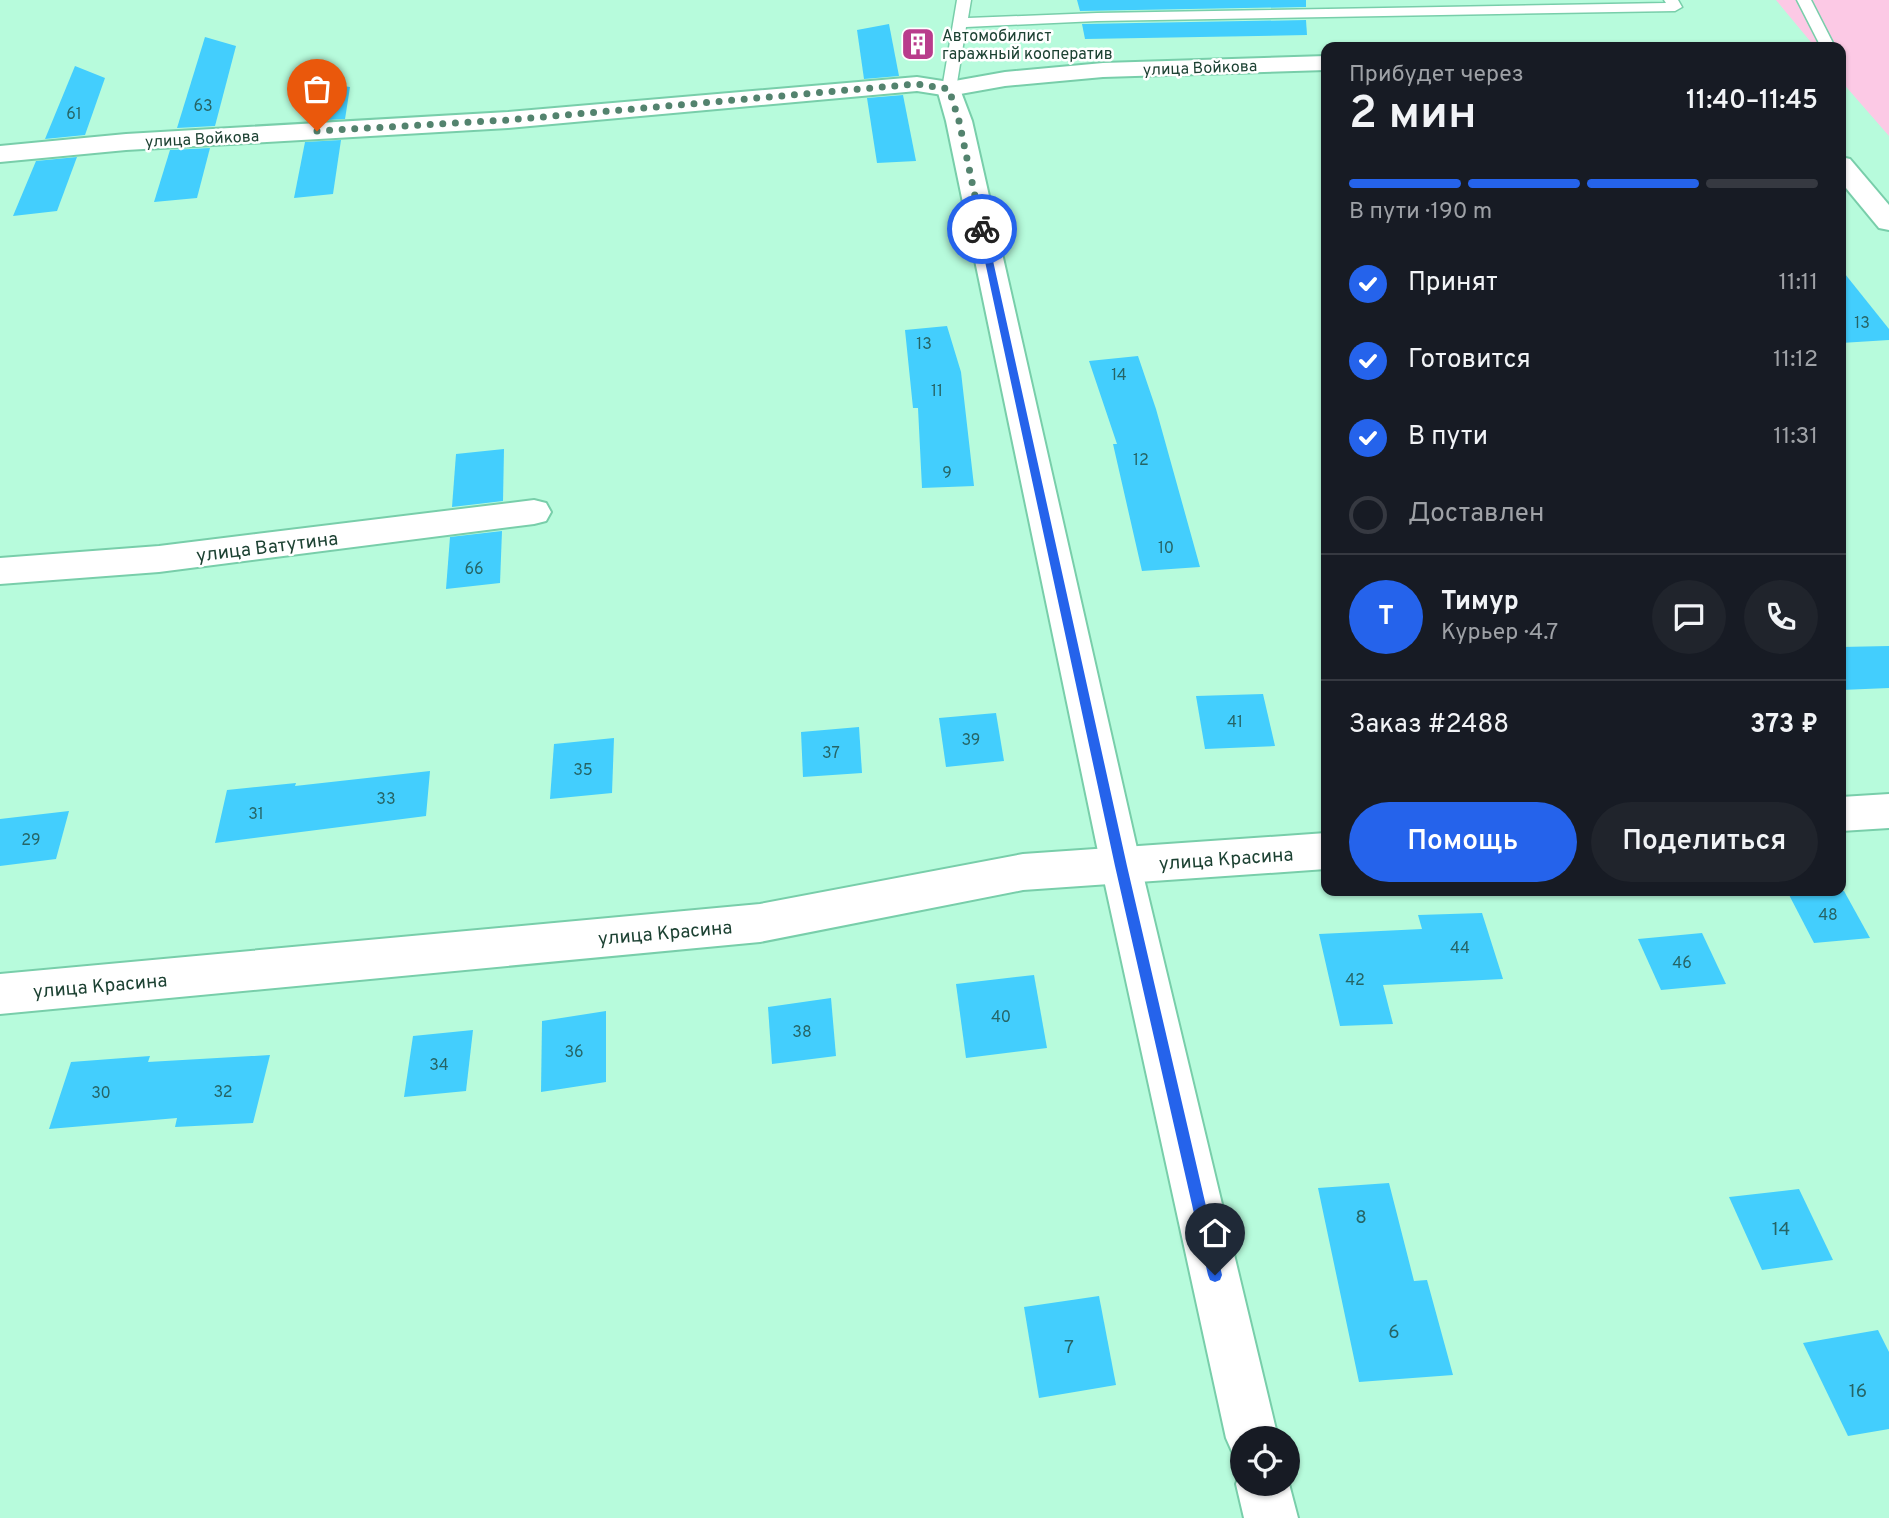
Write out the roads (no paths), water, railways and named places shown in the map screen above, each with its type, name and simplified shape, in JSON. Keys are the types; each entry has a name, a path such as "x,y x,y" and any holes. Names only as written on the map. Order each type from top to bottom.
{"street":[{"name":"улица Войкова","path":"0,154 126,142 508,120 917,84 949,89 1005,79 1103,70 1321,62"},
{"path":"949,89 959,121 1121,866 1249,1426"},
{"path":"1846,171 1889,222"},
{"name":"улица Ватутина","path":"0,571 159,559 534,512"},
{"path":"1846,814 1889,811"},
{"name":"улица Красина","path":"0,994 760,923 1023,872 1321,851"},
{"path":"1265,1496 1270,1518"}],"lane":[{"path":"949,89 964,0"},
{"path":"1073,0 1075,18"},
{"path":"959,23 1595,4 1675,7 1671,0"},
{"path":"1804,0 1825,42"}],"place":[{"name":"Автомобилист гаражный кооператив","path":"918,44"}]}
